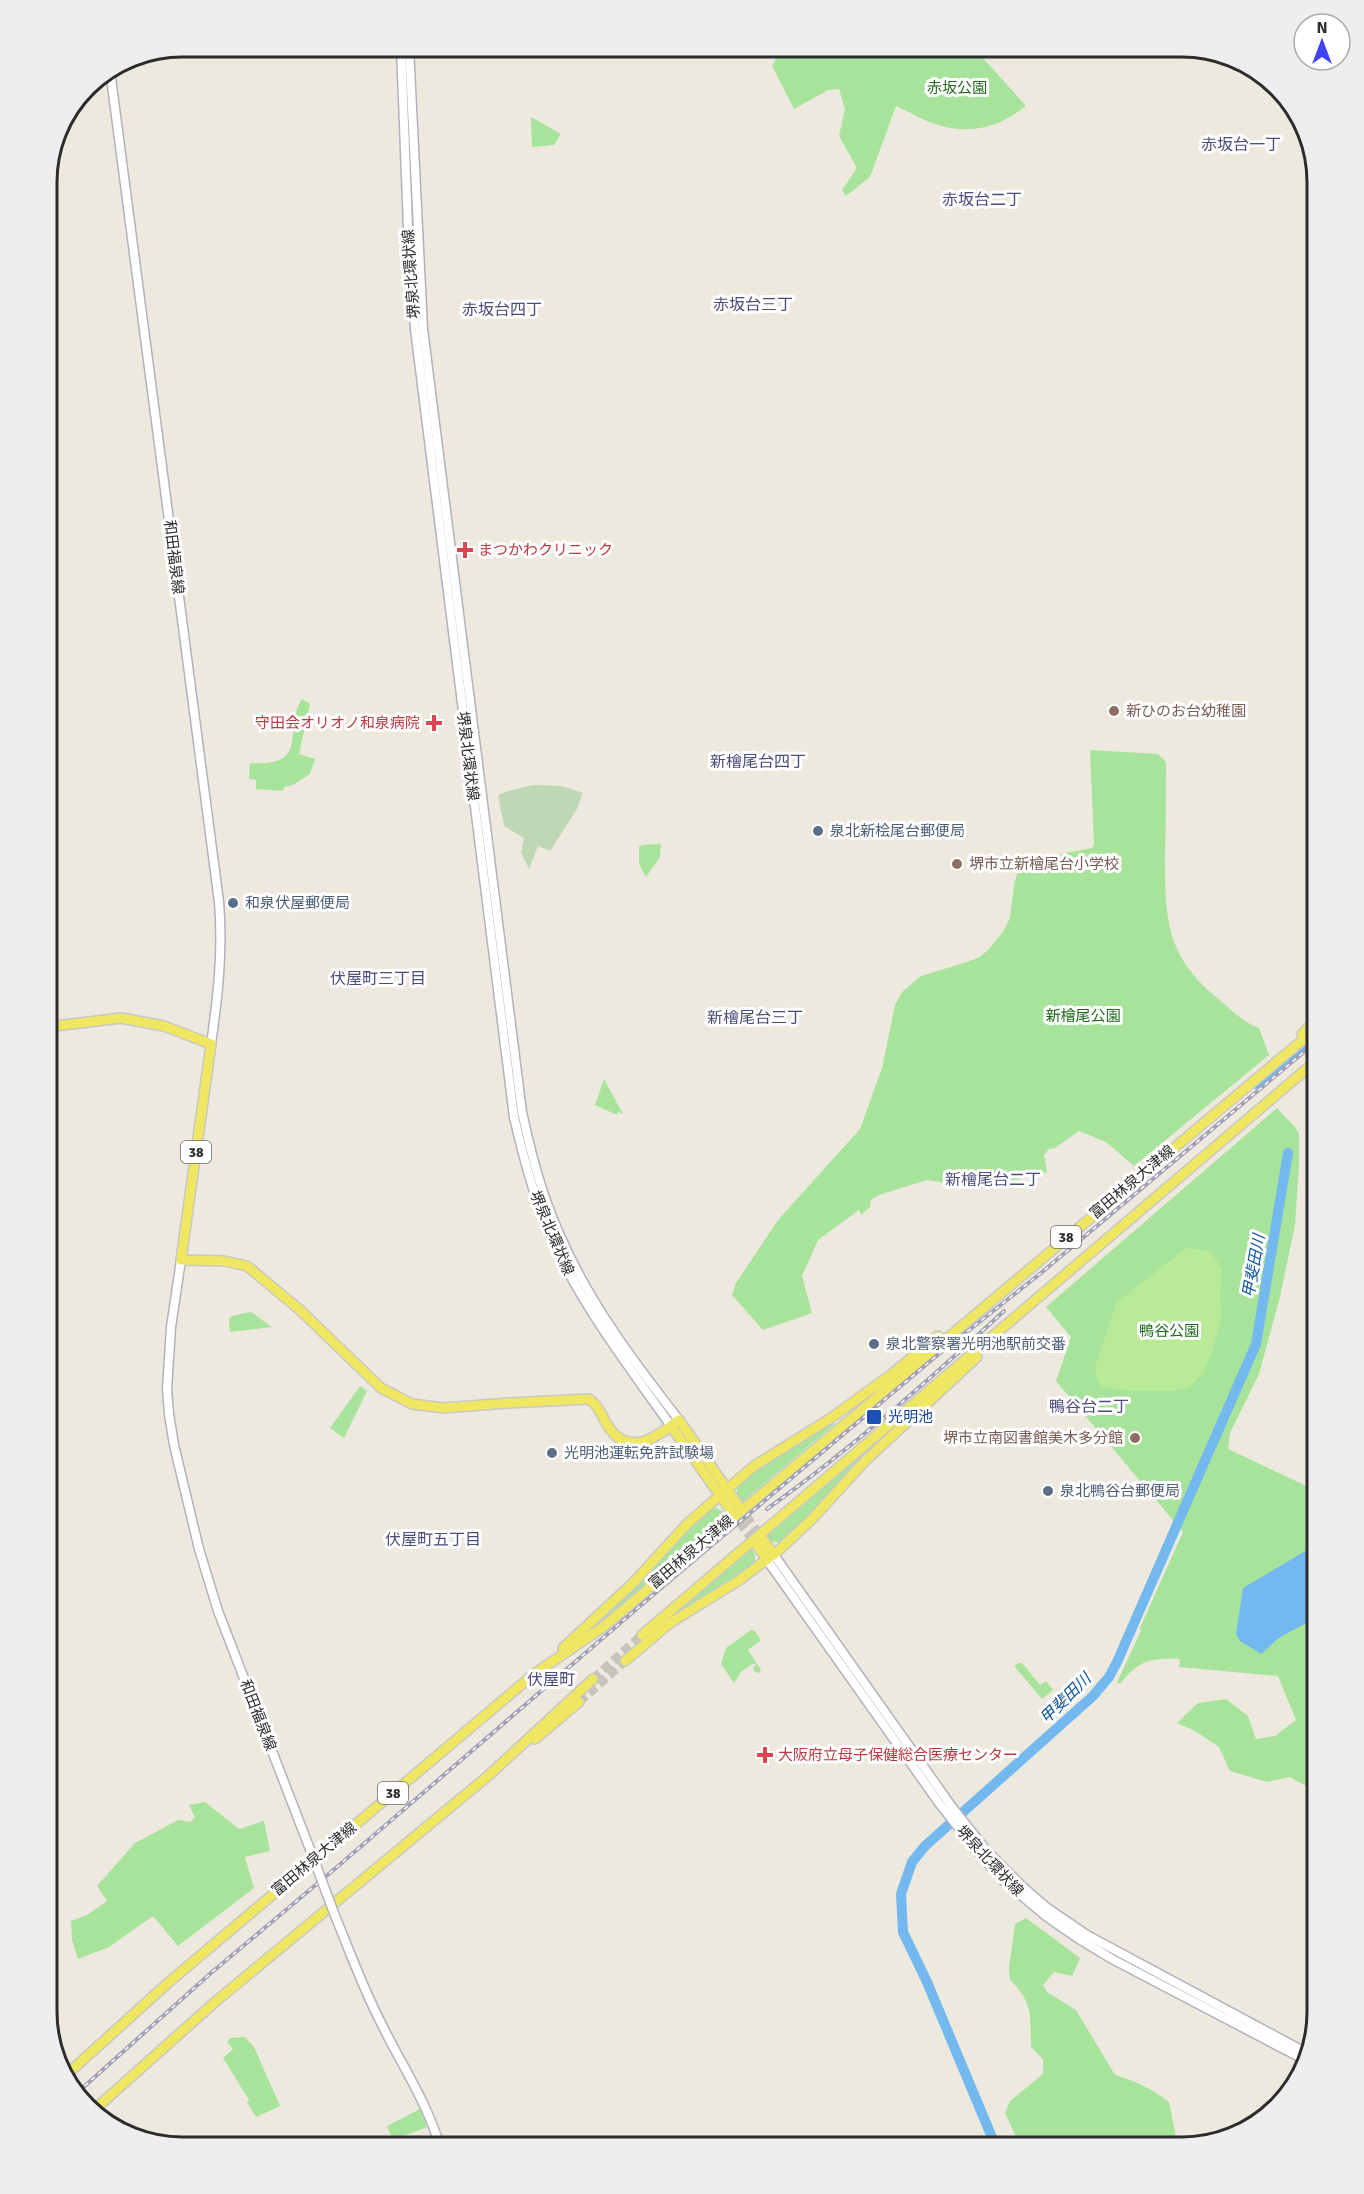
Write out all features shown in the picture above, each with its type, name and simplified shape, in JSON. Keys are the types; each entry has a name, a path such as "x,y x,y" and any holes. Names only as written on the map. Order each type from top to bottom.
{"main road":[{"name":"堺泉北環状線","path":"401,57 408,228 415,329 514,1117 536,1198 549,1233 568,1270 619,1354 675,1423"},
{"name":"堺泉北環状線","path":"410,57 423,329 522,1113 544,1196 575,1267 675,1423"},
{"name":"和田福泉線","path":"111,79 220,913 220,981 212,1044"},
{"path":"57,1026 121,1018 164,1026 212,1044"},
{"path":"1257,1077 1307,1029"},
{"name":"富田林泉大津線","path":"72,2070 201,1955 534,1674 603,1627 839,1428 920,1355 992,1299 1307,1036"},
{"name":"38","path":"181,1260 212,1044"},
{"name":"富田林泉大津線","path":"943,1384 1007,1331 1030,1304 1307,1070"},
{"path":"181,1260 224,1261 247,1266 300,1310 381,1388 391,1396 412,1404 444,1408 583,1398 597,1404 611,1430 627,1442 646,1442 675,1423"},
{"name":"和田福泉線","path":"181,1260 171,1327 167,1389 169,1414 174,1444 200,1549 218,1611 310,1852 370,2000 438,2137"},
{"path":"534,1674 633,1584 688,1523 754,1466 831,1418 920,1355"},
{"path":"642,1635 859,1450 943,1384"},
{"path":"625,1661 670,1623 738,1581 770,1557 812,1519 866,1460 943,1384"},
{"name":"富田林泉大津線","path":"675,1423 735,1508"},
{"path":"759,1541 770,1557"},
{"name":"堺泉北環状線","path":"770,1557 952,1813 1004,1881 1042,1913 1112,1959 1298,2057"},
{"path":"488,1776 592,1679"},
{"path":"99,2105 215,2002 579,1702"},
{"name":"堺泉北環状線","path":"961,1825 1023,1887 1046,1907 1087,1935 1301,2050"}],"green space":[{"name":"赤坂公園","path":"777,57 982,57 1026,106 996,124 963,129 933,123 896,106 870,177 846,196 842,190 857,168 839,136 845,109 839,89 828,90 794,109 772,66"},
{"path":"531,117 561,134 554,145 532,147"},
{"path":"302,699 310,704 299,754 315,759 310,774 293,785 284,787 283,791 256,789 256,780 249,779 250,763 269,763 281,759 288,753 292,744 297,711"},
{"name":"新檜尾公園","path":"1090,750 1158,754 1166,762 1165,878 1168,919 1172,937 1189,969 1203,986 1239,1017 1259,1028 1269,1055 1134,1166 1106,1142 1079,1131 1055,1148 1049,1149 1044,1155 1047,1172 982,1188 927,1180 879,1195 871,1200 870,1207 861,1215 859,1210 818,1240 802,1276 812,1313 763,1330 732,1295 736,1283 778,1220 860,1129 882,1068 895,1005 902,992 921,976 980,957 989,949 1003,932 1010,918 1014,885 1023,865 1035,859 1092,848 1094,845"},
{"path":"533,785 561,786 583,793 577,809 550,851 538,846 529,869 521,853 524,838 504,826 498,795"},
{"path":"661,844 660,857 646,877 639,864 639,847"},
{"path":"604,1079 623,1114 618,1112 617,1115 595,1105"},
{"name":"鴨谷公園","path":"1277,1108 1295,1127 1299,1134 1299,1164 1295,1225 1280,1297 1259,1374 1230,1433 1228,1449 1307,1486 1307,1786 1290,1777 1267,1782 1230,1771 1219,1747 1195,1731 1177,1723 1198,1703 1226,1699 1248,1716 1256,1739 1275,1736 1296,1720 1278,1676 1179,1667 1180,1659 1160,1659 1139,1665 1120,1684 1117,1682 1183,1532 1056,1381 1071,1337 1046,1307"},
{"path":"1186,1248 1210,1251 1222,1269 1221,1318 1213,1350 1203,1373 1190,1387 1171,1391 1119,1390 1102,1386 1096,1377 1095,1367 1116,1303"},
{"path":"251,1312 272,1327 230,1332 229,1319 232,1316"},
{"path":"360,1386 367,1391 344,1438 330,1428"},
{"path":"833,1421 835,1424 742,1502 737,1495 737,1485 757,1469"},
{"path":"860,1455 862,1458 781,1543 770,1541 766,1535"},
{"path":"713,1506 727,1514 589,1633 585,1630 628,1594 684,1532"},
{"path":"751,1548 755,1554 755,1565 678,1611"},
{"path":"751,1630 755,1631 761,1640 748,1650 761,1670 759,1673 755,1672 754,1663 742,1671 734,1683 721,1664 726,1648"},
{"path":"1022,1663 1040,1685 1046,1681 1053,1690 1042,1699 1014,1666"},
{"path":"205,1802 239,1829 264,1821 270,1851 245,1857 254,1888 178,1946 153,1916 109,1947 78,1959 72,1940 71,1921 87,1915 107,1901 97,1886 135,1843 178,1820 190,1822 195,1817 189,1805"},
{"path":"1026,1918 1080,1958 1072,1976 1054,1972 1043,1985 1047,1992 1076,2010 1115,2075 1144,2086 1169,2102 1176,2137 1016,2137 1005,2113 1010,2101 1043,2074 1043,2059 1031,2047 1027,2003 1010,1980 1009,1968 1015,1924"},
{"path":"245,2037 254,2047 280,2106 256,2117 247,2102 249,2100 223,2058 233,2049 227,2042 231,2038"},
{"path":"420,2109 427,2127 401,2137 392,2137 387,2126"}],"water":[{"path":"1307,1550 1307,1623 1279,1638 1261,1654 1240,1641 1236,1634 1243,1588"}],"waterway":[{"name":"甲斐田川","path":"1258,1085 1307,1043"},
{"name":"甲斐田川","path":"992,2137 927,1982 903,1932 901,1894 912,1862 925,1846 1093,1696 1109,1677 1117,1662 1256,1344 1288,1153"}],"tunnel":[{"path":"738,1505 762,1538"},
{"path":"731,1511 756,1544"},
{"path":"593,1679 642,1635"},
{"path":"579,1702 625,1661"}],"railway":[{"path":"83,2088 211,1973 654,1594 934,1358 1041,1273 1307,1049"},
{"path":"767,1509 829,1463 888,1414 1004,1311"}],"place":[{"name":"まつかわクリニック","path":"465,550"},
{"name":"新ひのお台幼稚園","path":"1114,711"},
{"name":"守田会オリオノ和泉病院","path":"434,723"},
{"name":"泉北新桧尾台郵便局","path":"818,831"},
{"name":"堺市立新檜尾台小学校","path":"957,864"},
{"name":"和泉伏屋郵便局","path":"233,903"},
{"name":"泉北警察署光明池駅前交番","path":"874,1344"},
{"name":"光明池","path":"874,1417"},
{"name":"堺市立南図書館美木多分館","path":"1135,1438"},
{"name":"光明池運転免許試験場","path":"552,1453"},
{"name":"泉北鴨谷台郵便局","path":"1048,1491"},
{"name":"大阪府立母子保健総合医療センター","path":"765,1755"}],"district":[{"name":"赤坂台一丁","path":"1241,144"},
{"name":"赤坂台二丁","path":"982,199"},
{"name":"赤坂台三丁","path":"753,304"},
{"name":"赤坂台四丁","path":"502,309"},
{"name":"新檜尾台四丁","path":"758,761"},
{"name":"伏屋町三丁目","path":"378,978"},
{"name":"新檜尾台三丁","path":"755,1017"},
{"name":"新檜尾台二丁","path":"993,1179"},
{"name":"鴨谷台二丁","path":"1089,1406"},
{"name":"伏屋町五丁目","path":"433,1539"},
{"name":"伏屋町","path":"551,1679"}]}
